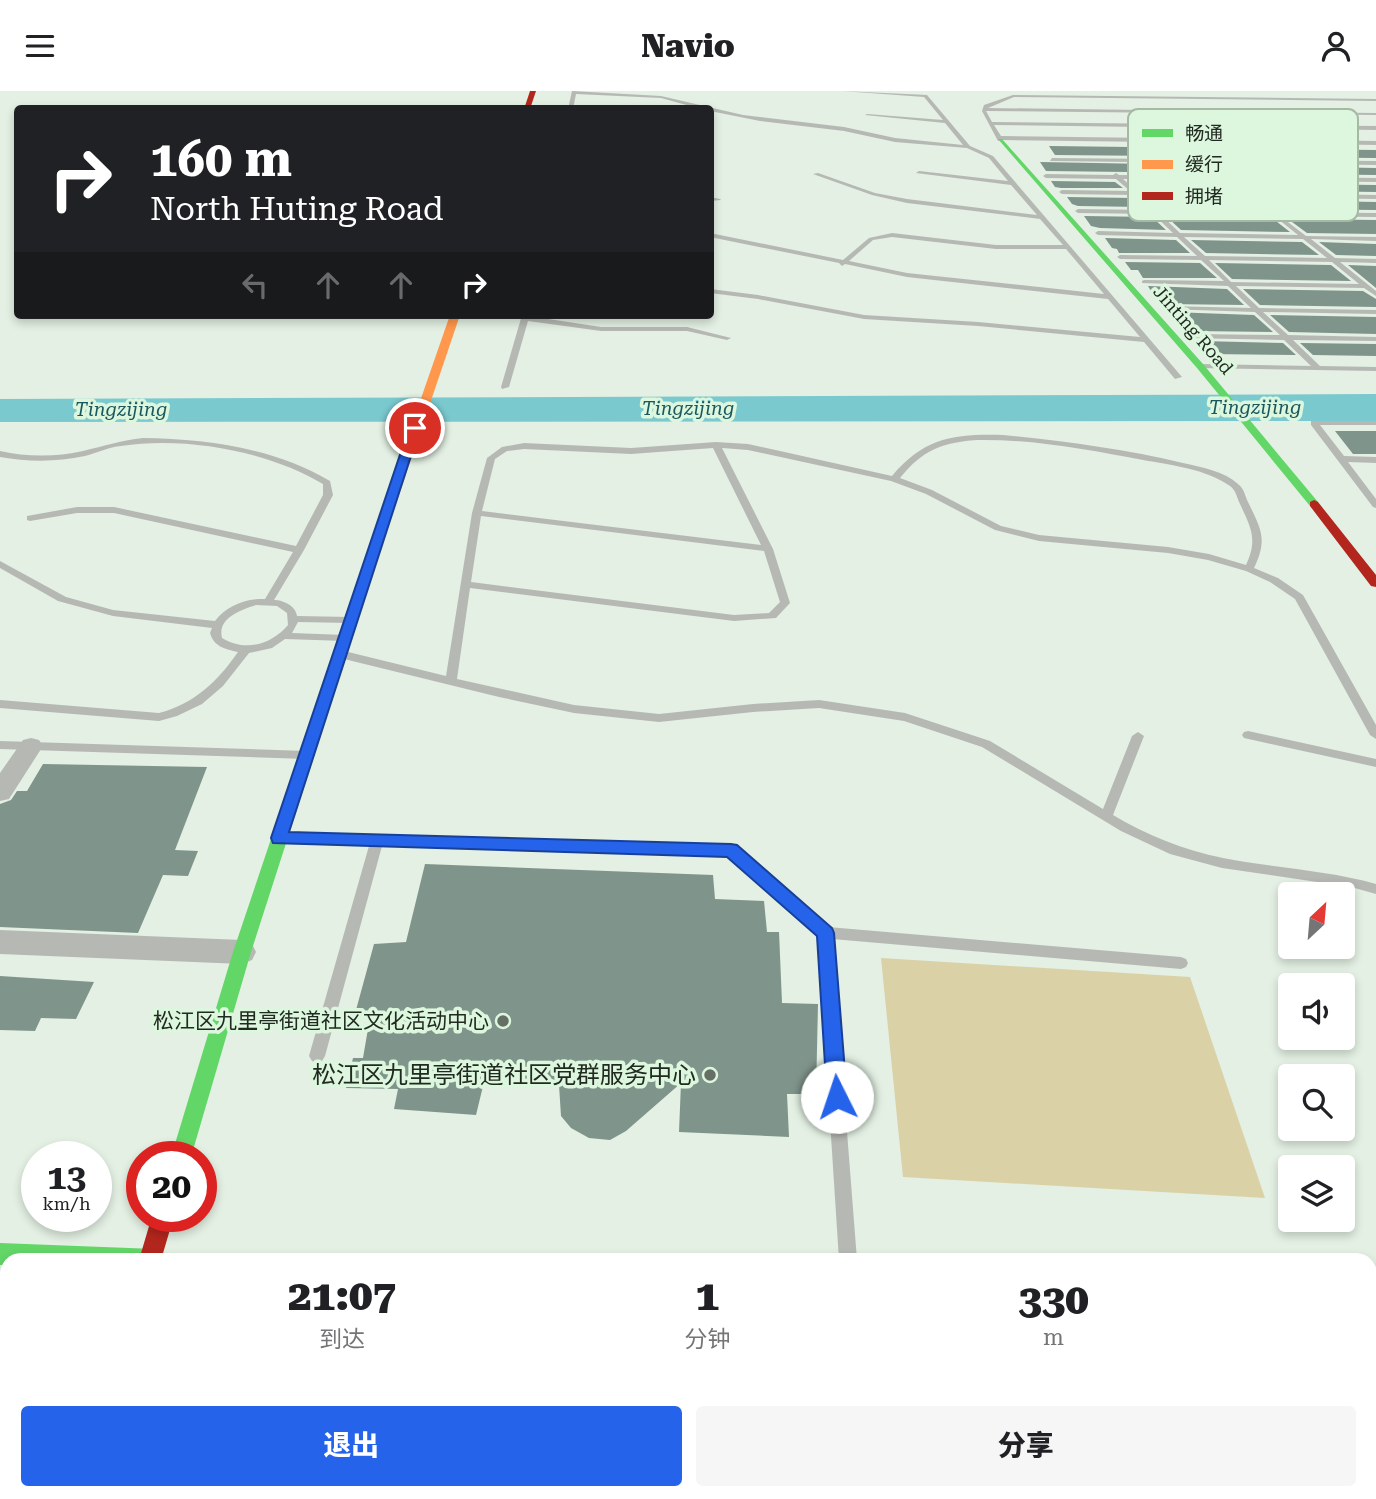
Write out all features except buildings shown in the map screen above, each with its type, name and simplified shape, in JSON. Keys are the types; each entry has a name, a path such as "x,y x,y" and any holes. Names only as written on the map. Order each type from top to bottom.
{"street":[{"name":"Jinting Road","path":"1000,139 1200,366 1357,556 1376,583"},
{"path":"186,1141 279,838 454,319"},
{"path":"0,792 31,746"},
{"path":"0,942 242,952"},
{"path":"153,1253 159,1232"}],"lane":[{"path":"844,91 925,96 969,148"},
{"path":"571,105 574,92 661,97 696,105"},
{"path":"661,97 671,92"},
{"path":"985,109 996,101 1021,96 1376,100"},
{"path":"1243,99 1255,109"},
{"path":"673,105 682,101"},
{"path":"985,109 1128,111"},
{"path":"985,109 1000,139 1128,140"},
{"path":"714,110 745,117 846,129 898,141 969,148 991,157 1178,377"},
{"path":"1358,114 1376,114"},
{"path":"867,115 949,122"},
{"path":"990,123 1128,125"},
{"path":"1358,128 1376,128"},
{"path":"1041,144 1128,144"},
{"path":"1358,144 1376,145"},
{"path":"1358,145 1376,145"},
{"path":"1093,152 1128,186"},
{"path":"1052,160 1128,160"},
{"path":"1358,163 1376,163"},
{"path":"919,173 1013,183"},
{"path":"816,174 874,194 907,201 1042,217"},
{"path":"1046,176 1128,177"},
{"path":"1358,180 1376,180"},
{"path":"1358,186 1376,197"},
{"path":"1062,192 1128,193"},
{"path":"1358,197 1376,197"},
{"path":"1078,211 1128,212"},
{"path":"1358,215 1376,215"},
{"path":"1164,221 1318,368"},
{"path":"1283,221 1376,294"},
{"path":"1098,233 1376,239"},
{"path":"842,264 871,239 892,235 996,247 1068,247"},
{"path":"714,236 842,264 950,281 1110,297"},
{"path":"1120,257 1376,261"},
{"path":"1144,282 1376,286"},
{"path":"714,292 758,297 864,317 978,324 1146,340"},
{"path":"1167,308 1376,312"},
{"path":"505,387 524,319"},
{"path":"538,319 601,329 687,329 727,338"},
{"path":"1192,335 1376,339"},
{"path":"1200,366 1376,369"},
{"path":"1376,423 1314,423 1376,505"},
{"path":"894,479 911,459 932,446 964,438 1003,438 1081,448 1192,468 1221,477 1236,486 1260,535 1259,549 1249,569"},
{"path":"0,453 47,458 84,453 120,443 178,440 293,464 312,472 327,483 328,495 268,601"},
{"path":"466,584 734,618 772,616 785,603 768,549 716,445"},
{"path":"452,681 477,513 491,458 505,449 524,446 631,451 716,445 748,447 894,479 929,492 998,528 1039,538 1168,550 1209,557 1275,580 1299,597 1376,735"},
{"path":"1342,459 1376,460"},
{"path":"30,517 77,510 114,510 299,550"},
{"path":"477,513 768,549"},
{"path":"0,564 62,599 113,613 217,625"},
{"path":"268,601 287,607 294,619 284,636 268,645 245,650 233,649 217,640 217,625 232,610 256,602 268,601"},
{"path":"294,619 351,620"},
{"path":"284,636 345,638"},
{"path":"0,704 159,717 177,714 190,708 214,688 245,650"},
{"path":"340,654 574,709 659,718 819,704 905,717 986,744 1125,828 1175,850 1222,863 1351,882 1376,889"},
{"path":"1248,735 1376,763"},
{"path":"1106,817 1138,736"},
{"path":"0,745 307,755"},
{"path":"279,838 731,850 825,933 1181,963"},
{"path":"317,1056 377,841"},
{"path":"825,933 848,1253"}],"shaded area":[{"path":"881,958 1190,977 1265,1198 903,1177"}],"water":[{"name":"Tingzijing","path":"1376,394 1376,421 0,422 0,399"}],"traffic: fast":[{"path":"1000,140 1200,366 1314,504"},
{"path":"186,1141 242,952 376,545"}],"traffic: slow":[{"path":"376,545 454,319"}],"traffic: jam":[{"path":"528,105 533,91"},
{"path":"1314,504 1376,583"},
{"path":"152,1253 158,1232"}],"place":[{"name":"松江区九里亭街道社区文化活动中心","path":"503,1021"},
{"name":"松江区九里亭街道社区党群服务中心","path":"710,1075"}],"route":[{"path":"415,428 279,838 731,850 825,933 837,1097"}]}
